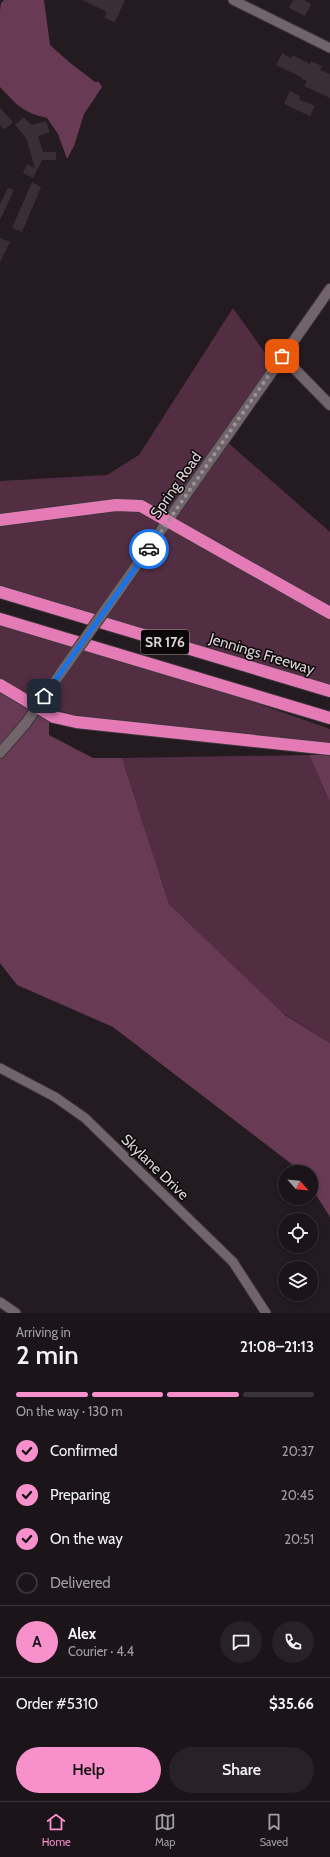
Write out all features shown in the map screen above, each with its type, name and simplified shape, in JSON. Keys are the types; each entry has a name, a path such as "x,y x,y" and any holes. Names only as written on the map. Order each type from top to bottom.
{"highway":[{"path":"0,520 116,505 141,506 330,613"},
{"name":"Jennings Freeway","path":"0,592 330,692"},
{"name":"SR 176","path":"0,619 330,718"},
{"path":"0,685 36,708 54,717 76,722 330,749"}],"street":[{"path":"233,0 330,48"},
{"name":"Spring Road","path":"0,753 11,742 36,708 168,522 330,289"},
{"path":"282,356 330,405"},
{"name":"Skylane Drive","path":"0,1068 55,1097 85,1118 233,1262 266,1313"},
{"path":"0,1302 16,1313"}],"shaded area":[{"path":"4,0 44,0 50,45 95,82 99,82 102,87 84,114 74,146 67,159 58,134 47,118 38,116 20,107 0,87 0,11 1,3"},
{"path":"233,308 275,367 225,440 330,532 330,691 0,592 0,481 107,475 139,455"},
{"path":"0,619 123,656 330,729 330,744 78,717 58,710 49,714 0,685"},
{"path":"0,685 49,714 49,735 93,758 122,758 169,904 285,1015 330,1043 330,1217 318,1198 318,1165 293,1165 113,1027 17,985 0,963"},
{"path":"309,755 330,802 330,1043 283,1013 169,904 122,758"},
{"path":"309,755 330,755 330,802"}],"building":[{"path":"82,0 125,0 115,22 104,18 107,12"},
{"path":"293,0 304,0 311,4 305,16 289,8"},
{"path":"282,53 291,58 292,55 310,64 311,61 322,66 320,70 330,74 330,98 304,86 307,81 302,79 303,78 276,65"},
{"path":"290,91 300,96 299,99 315,106 310,116 284,104"},
{"path":"0,108 13,122 4,130 0,125"},
{"path":"24,117 31,125 46,121 50,132 38,136 43,152 56,152 56,160 42,160 33,178 23,173 27,164 35,168 26,138 15,125"},
{"path":"32,182 41,187 22,232 12,228"},
{"path":"8,188 14,190 0,220 0,204"},
{"path":"0,238 10,242 0,262"}],"way so far":[{"path":"149,549 282,356"}],"route":[{"path":"44,696 149,549"}]}
